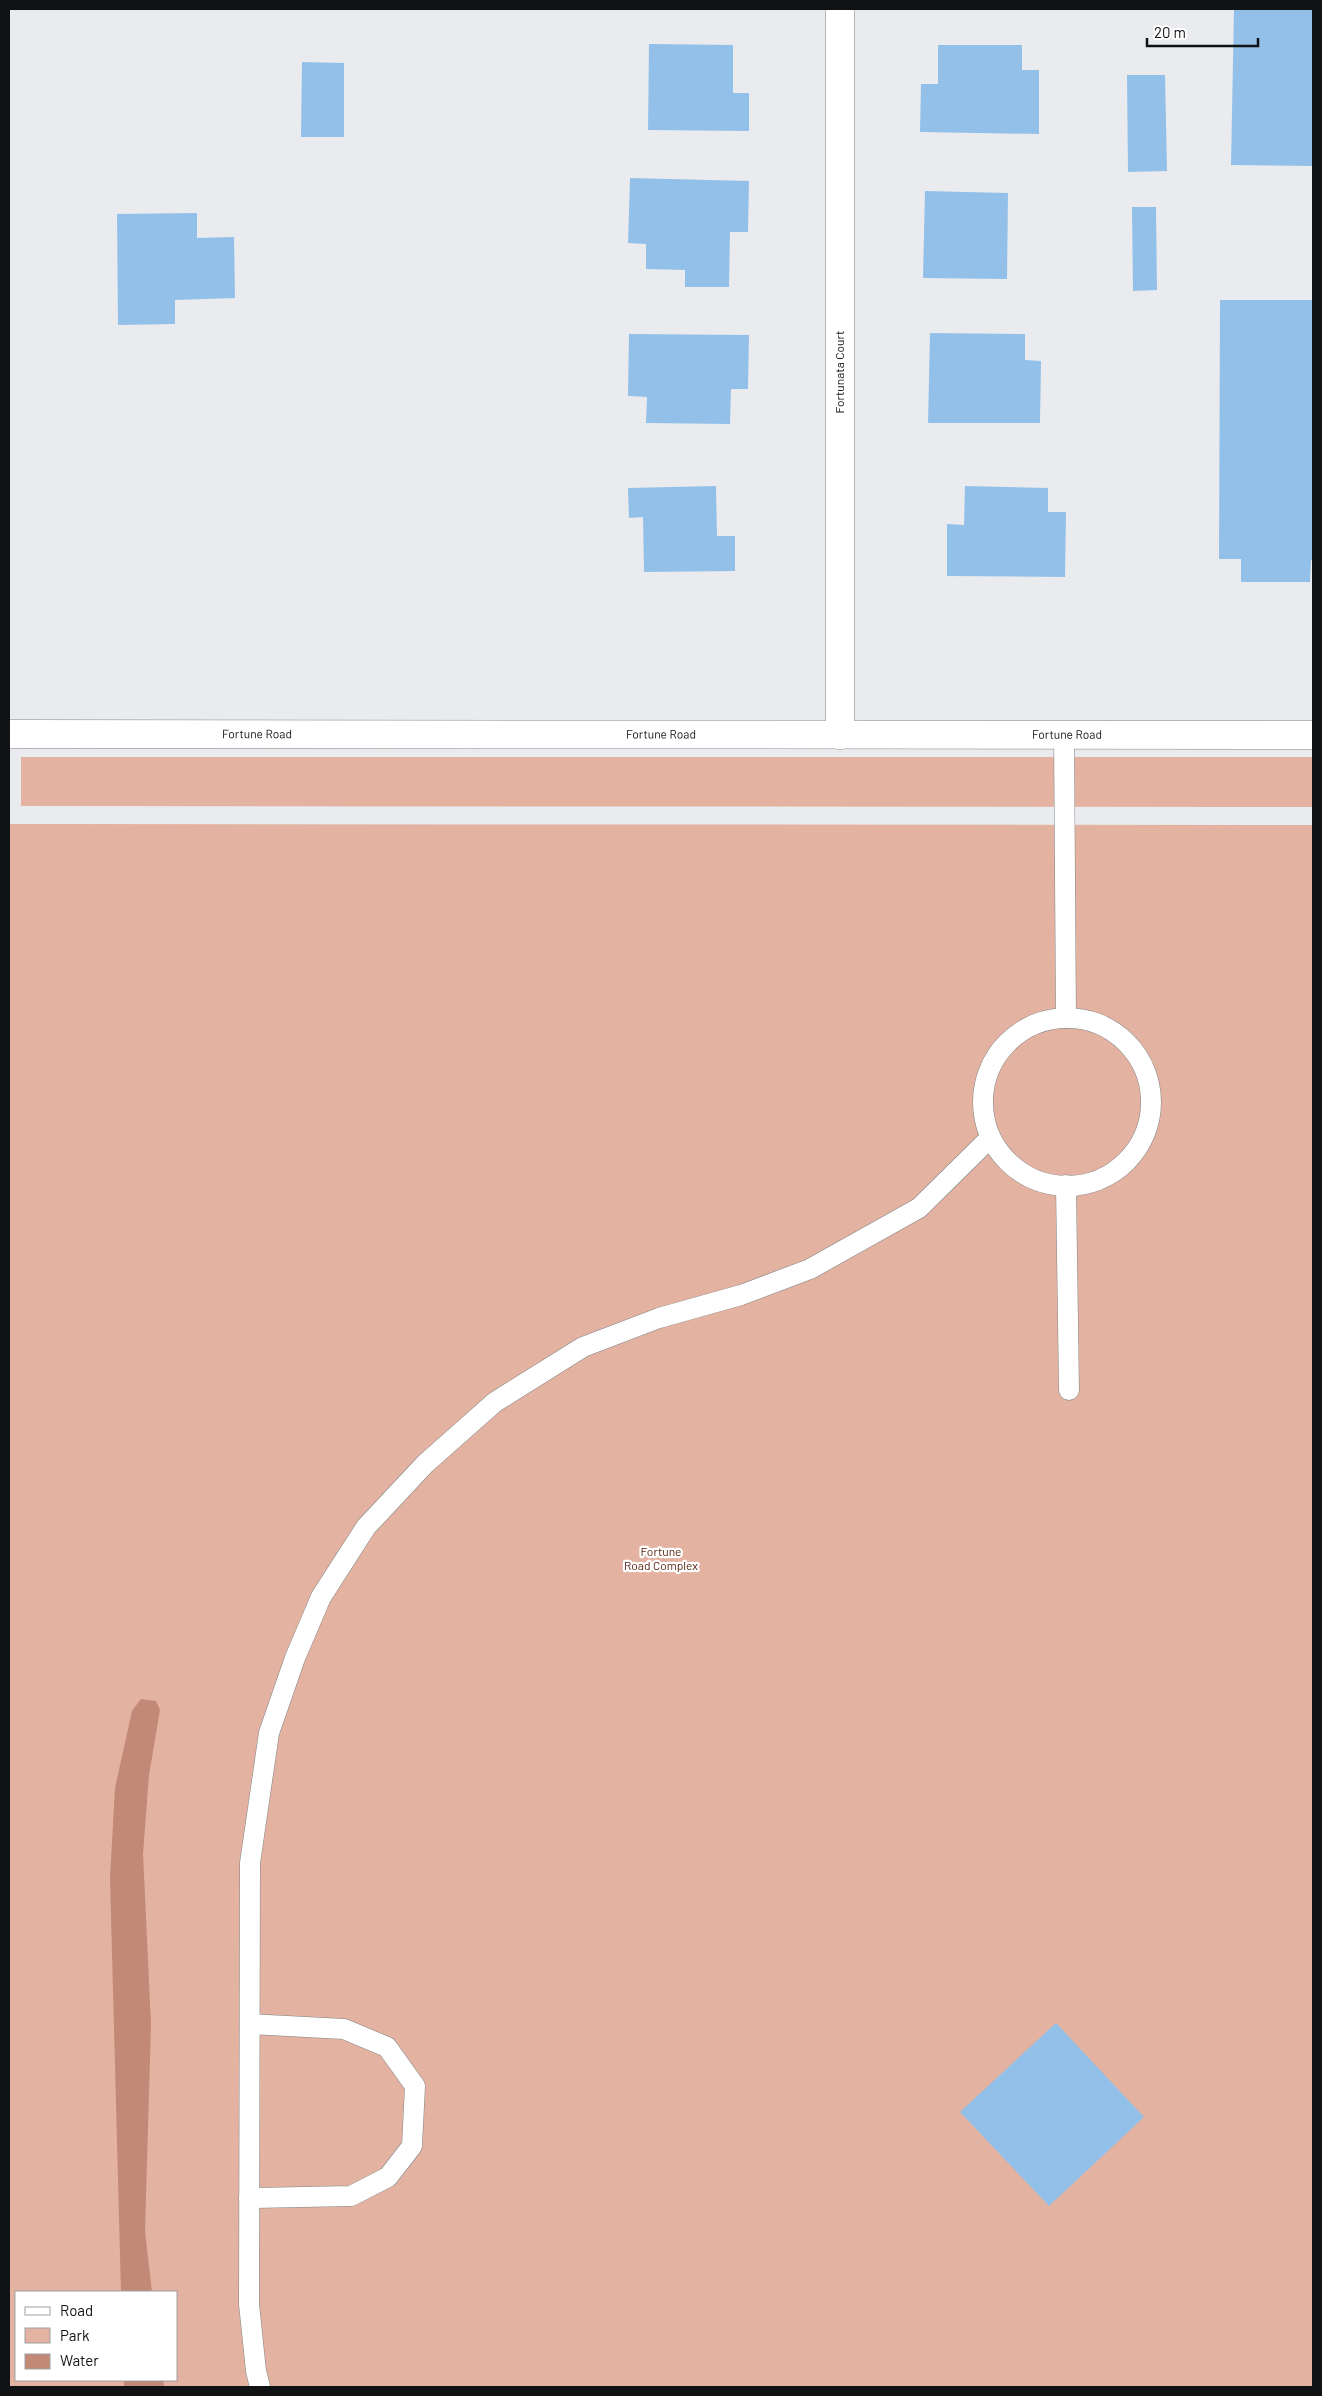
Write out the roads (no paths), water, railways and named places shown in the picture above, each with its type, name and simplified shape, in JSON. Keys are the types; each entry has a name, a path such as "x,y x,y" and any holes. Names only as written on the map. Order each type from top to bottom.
{"street":[{"name":"Fortunata Court","path":"840,9 840,735"},
{"name":"Fortune Road","path":"9,734 1313,735"}],"lane":[{"path":"1064,735 1066,1018"},
{"path":"1054,1018 1066,1018 1075,1018 1104,1026 1128,1042 1145,1066 1152,1095 1148,1130 1133,1156 1110,1175 1082,1185 1053,1185 1032,1179 1008,1162 990,1138 983,1110 988,1071 1004,1045 1026,1027 1054,1018"},
{"path":"260,2387 256,2371 249,2304 250,1863 270,1733 295,1658 321,1597 366,1527 425,1464 495,1402 583,1347 659,1318 740,1295 810,1269 919,1208 990,1138"},
{"path":"1066,1185 1069,1390"},
{"path":"249,2198 351,2196 388,2177 412,2146 415,2086 387,2047 344,2029 250,2024"}],"water":[{"path":"141,1699 156,1701 160,1710 149,1775 143,1854 151,2024 145,2231 152,2291 121,2291 110,1878 115,1788 132,1711"},
{"path":"124,2381 163,2381 164,2387 124,2387"}],"park label":[{"name":"Fortune Road Complex","path":"661,1559"}]}
